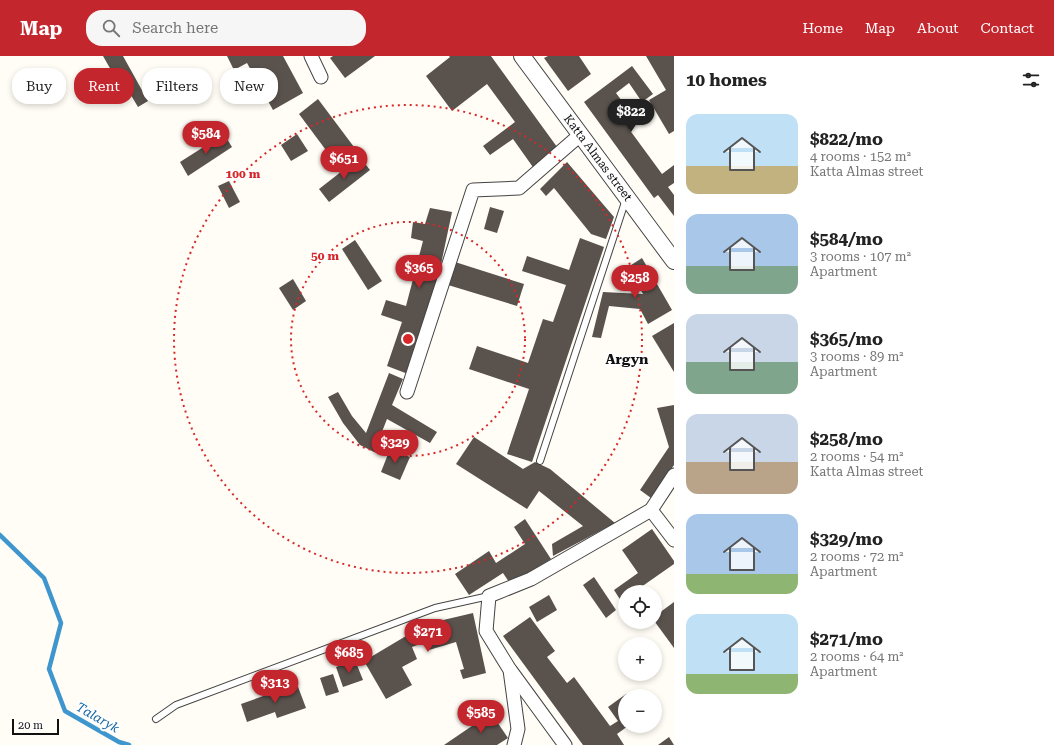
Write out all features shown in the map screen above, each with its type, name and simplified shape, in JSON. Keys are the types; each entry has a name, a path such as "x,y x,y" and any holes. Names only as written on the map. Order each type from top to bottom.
{"street":[{"path":"311,56 321,77"},
{"name":"Katta Almas street","path":"522,56 674,261"},
{"path":"407,392 473,190 519,188 580,135"},
{"path":"565,745 510,670 486,631 489,596 531,579 651,510 674,475"},
{"path":"651,510 674,540"},
{"path":"510,670 518,729 514,745"}],"lane":[{"path":"540,461 627,197"},
{"path":"156,719 176,705 435,608 489,596"}],"building":[{"path":"103,56 123,56 130,68 110,68"},
{"path":"227,56 283,56 303,93 273,110 270,104 278,104 278,68 250,68 247,63 238,68 233,68"},
{"path":"333,56 375,56 345,78 330,58"},
{"path":"449,56 491,56 560,151 535,170 513,139 490,155 483,146 515,122 487,84 452,111 426,76 450,57"},
{"path":"548,56 579,56 591,74 568,91 544,58"},
{"path":"646,56 674,56 674,131 669,134 649,100 666,90"},
{"path":"632,66 653,94 642,102 629,83 616,93 630,112 635,108 643,118 629,129 662,174 674,165 674,183 668,187 674,195 674,216 658,195 654,198 584,102"},
{"path":"134,76 142,90 143,104 138,107 134,100"},
{"path":"318,99 357,151 337,165 299,114"},
{"path":"224,134 232,147 188,176 180,162"},
{"path":"297,134 308,151 291,161 281,145"},
{"path":"360,157 370,170 329,202 319,189"},
{"path":"567,162 614,217 606,239 591,234 554,188 546,196 540,189"},
{"path":"229,181 240,202 229,208 218,186"},
{"path":"490,207 504,211 497,233 484,229"},
{"path":"430,208 452,212 436,288 408,374 387,366 402,322 381,315 386,300 406,306 423,241 411,238 413,222 425,224"},
{"path":"580,238 604,247 532,462 507,454 529,389 469,369 477,346 528,363 543,319 553,322 566,285 522,271 527,256 569,270"},
{"path":"355,240 382,281 368,290 342,249"},
{"path":"642,258 672,310 648,324 640,309 609,306 601,338 592,337 603,292 643,294 628,267"},
{"path":"455,262 524,284 517,306 448,285"},
{"path":"293,279 306,301 293,310 279,288"},
{"path":"674,323 674,372 652,336"},
{"path":"389,373 403,379 392,405 437,432 430,443 387,419 374,452 360,445 343,423 328,397 338,392 352,416 366,433"},
{"path":"674,405 674,465 651,498 640,490 669,447 657,408"},
{"path":"474,437 523,469 535,462 550,469 615,523 553,556 552,544 583,526 539,491 527,509 456,464"},
{"path":"390,449 410,457 400,480 381,472"},
{"path":"525,519 551,559 511,585 503,573 469,595 455,574 489,551 496,563 525,544 514,527"},
{"path":"652,529 674,561 674,564 644,585 621,585 638,573 622,550"},
{"path":"594,577 616,610 606,618 583,585"},
{"path":"618,587 618,596 614,590"},
{"path":"549,595 557,610 537,622 529,607"},
{"path":"674,602 674,648 660,629 662,629 662,611"},
{"path":"473,613 486,673 463,679 460,670 464,669 456,642 429,650 426,642 412,647 417,659 402,667 412,685 386,699 364,661 406,636 408,639 423,632 422,625"},
{"path":"530,617 555,651 547,657 567,683 574,677 610,726 618,721 618,733 617,734 624,745 583,745 503,636"},
{"path":"355,660 363,680 343,687 336,667"},
{"path":"333,674 339,692 326,696 320,678"},
{"path":"297,684 306,708 277,718 275,712 247,722 241,704"},
{"path":"618,700 618,721 608,707"},
{"path":"491,713 508,738 497,745 444,745"},
{"path":"669,737 674,745 658,745"}],"waterway":[{"name":"Talaryk","path":"0,535 44,578 61,623 49,669 65,711 119,742 129,745"}],"district":[{"name":"Argyn","path":"627,359"}]}
